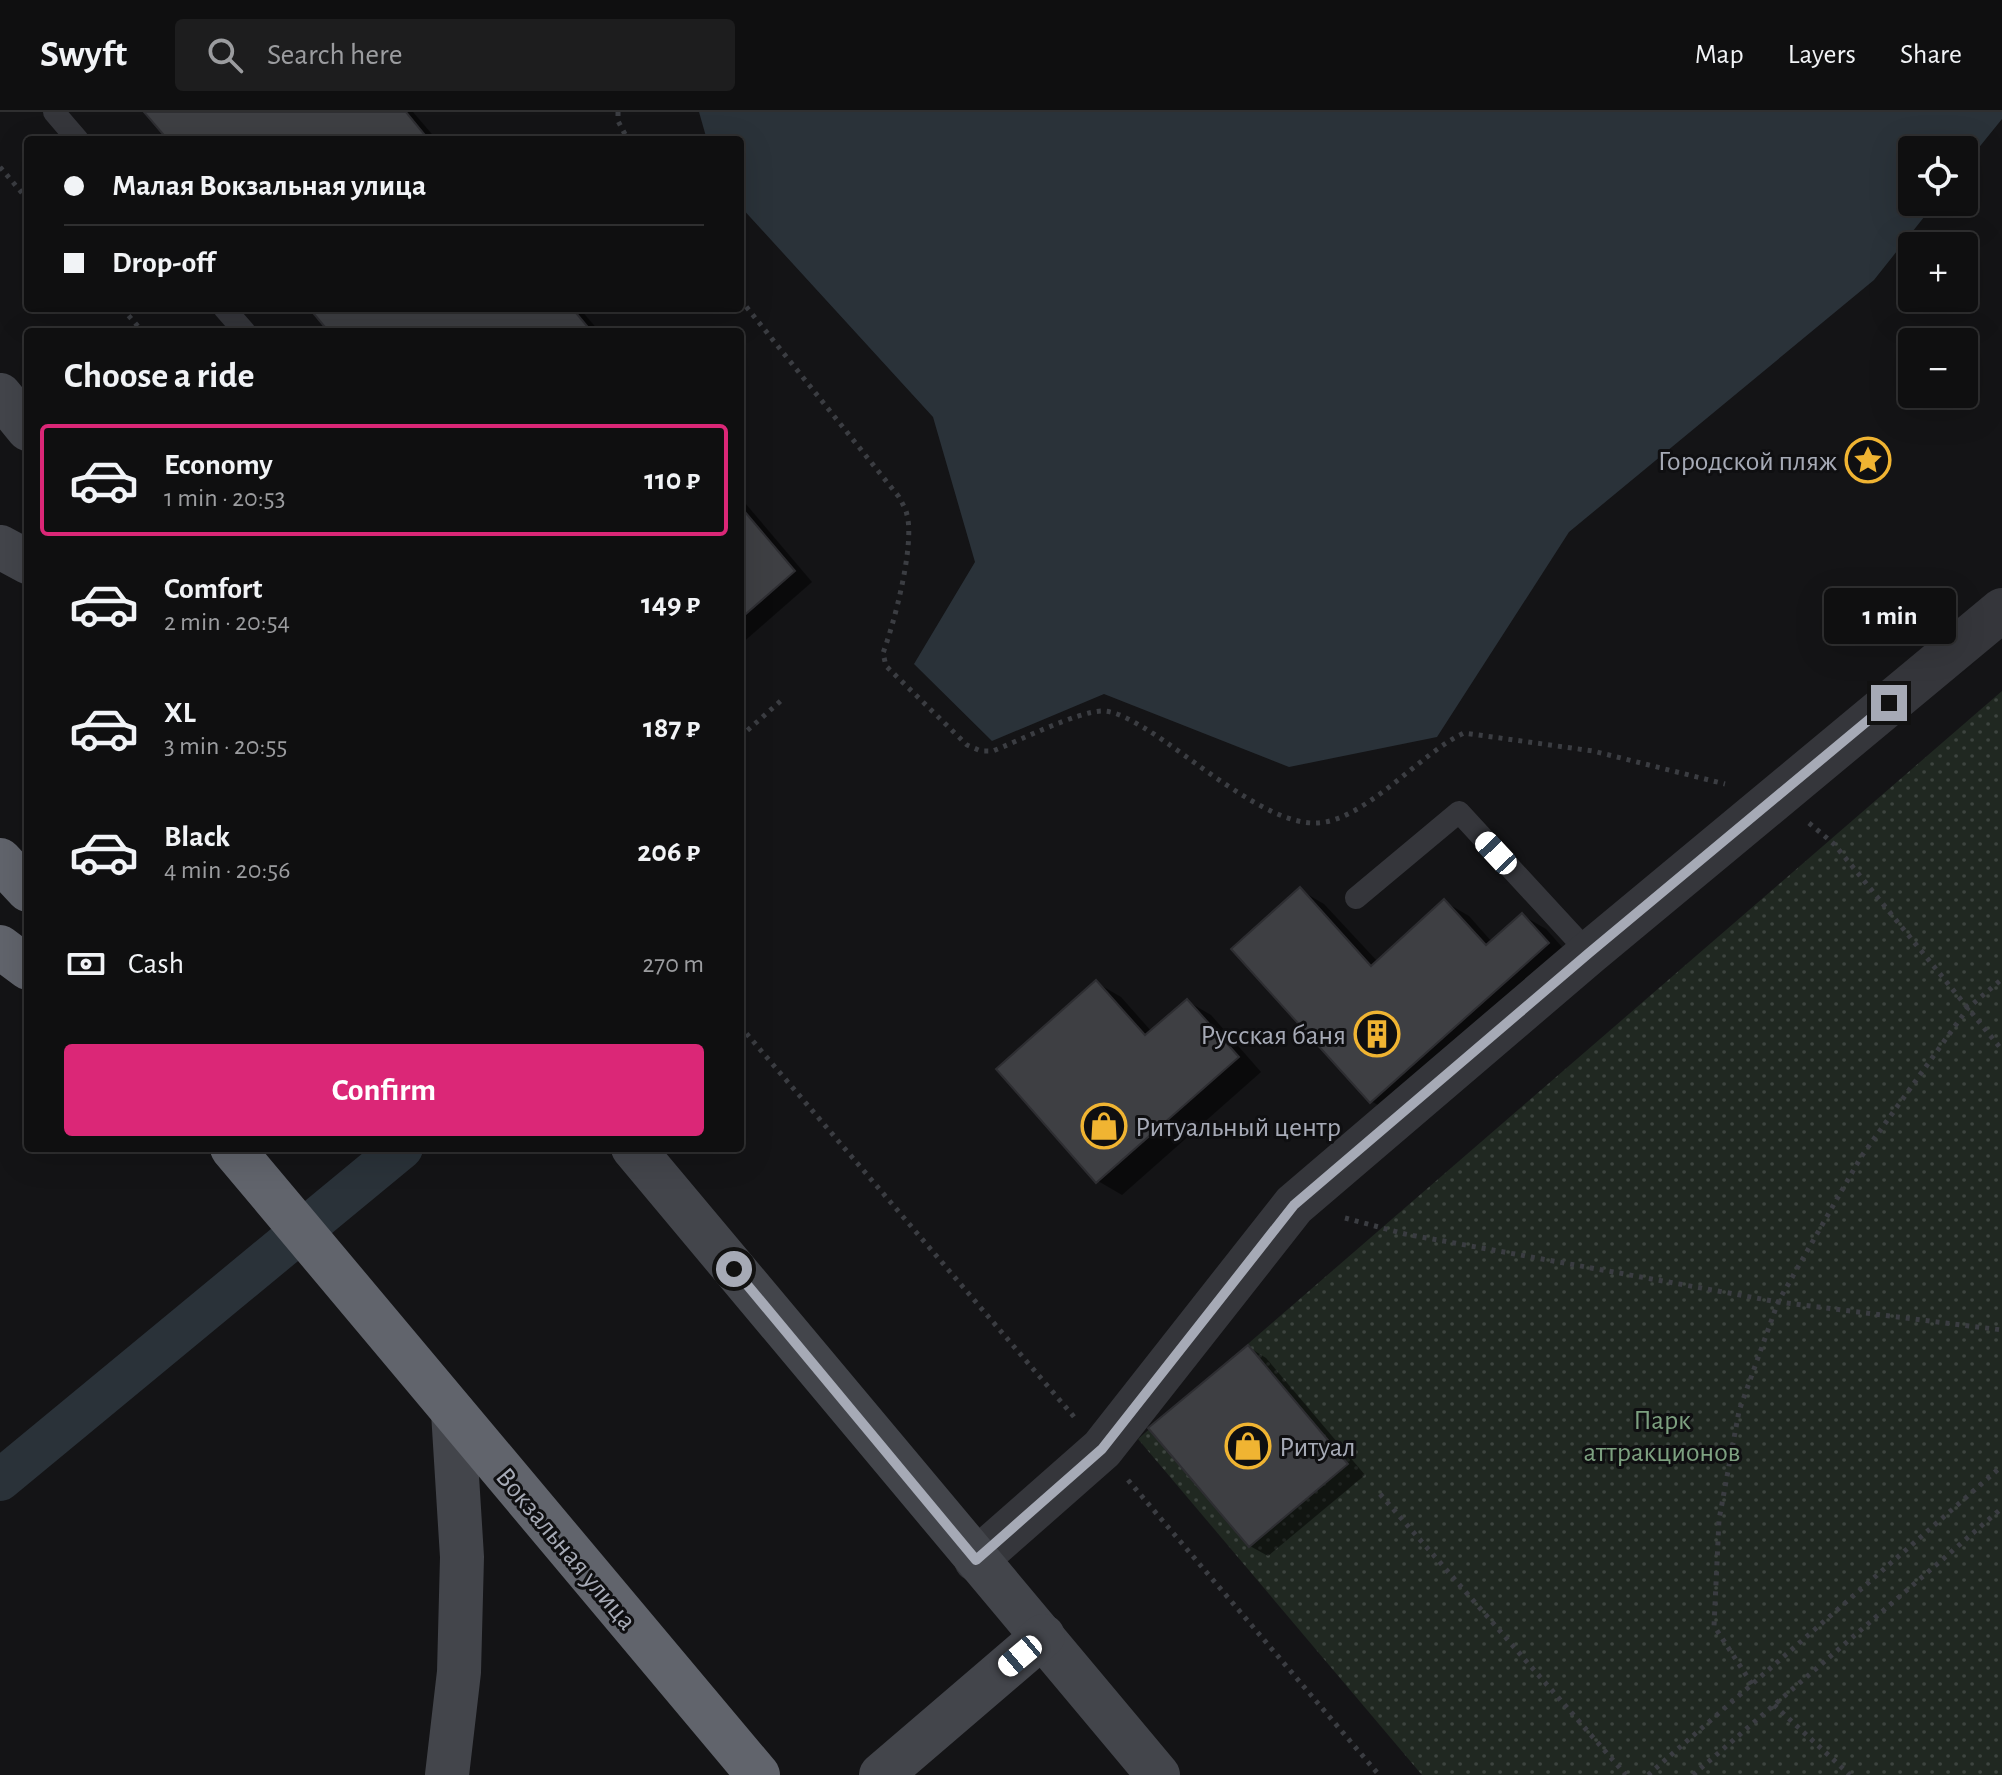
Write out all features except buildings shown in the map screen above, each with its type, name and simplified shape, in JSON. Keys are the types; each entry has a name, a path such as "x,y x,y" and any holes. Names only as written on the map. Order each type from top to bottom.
{"highway":[{"path":"0,860 24,886"},
{"path":"0,947 24,965"},
{"name":"Вокзальная улица","path":"235,1152 758,1775"}],"main road":[{"path":"0,395 24,424"},
{"path":"0,547 24,560"},
{"path":"636,1152 1158,1775"},
{"path":"447,1775 459,1672 462,1557 453,1412"},
{"path":"881,1775 1043,1636"}],"street":[{"path":"976,1560 1102,1449 1294,1205 1589,953 2002,610"}],"lane":[{"path":"54,112 75,136"},
{"path":"228,312 242,328"},
{"path":"1356,898 1459,812 1589,953"}],"path":[{"path":"618,112 618,121 626,136"},
{"path":"0,167 24,195"},
{"path":"744,304 899,497 907,514 909,538 883,653 886,666 967,745 981,751 993,751 1087,713 1104,710 1129,719 1154,734 1234,790 1284,817 1315,824 1352,813 1464,733 1593,751 1776,797 1834,844 2002,1050"},
{"path":"126,312 140,328"},
{"path":"744,733 784,698"},
{"path":"1752,1684 1714,1626 1719,1520 1739,1411 1778,1302 1861,1157 1968,1008 2002,979"},
{"path":"744,1031 1379,1775"},
{"path":"1294,1205 1405,1234 1778,1302 2002,1330"},
{"path":"1648,1775 2002,1466"},
{"path":"1380,1494 1626,1775"},
{"path":"1693,1775 2002,1508"},
{"path":"1774,1705 1850,1775"}],"green space":[{"name":"Парк аттракционов","path":"2002,691 2002,1775 1422,1775 1138,1439"}],"shaded area":[{"path":"699,112 2002,112 2002,119 1978,149 1978,136 1898,136 1898,216 1925,216 1912,232 1898,232 1898,250 1874,280 1569,532 1437,737 1289,767 1104,694 992,741 914,664 975,562 933,417 744,210 744,136 706,136"}],"waterway":[{"path":"0,1480 397,1152"}],"place":[{"name":"Городской пляж","path":"1868,460"},
{"name":"Русская баня","path":"1377,1034"},
{"name":"Ритуальный центр","path":"1104,1126"},
{"name":"Ритуал","path":"1248,1446"}],"route":[{"path":"734,1269 976,1560 1102,1449 1294,1205 1889,703"}]}
